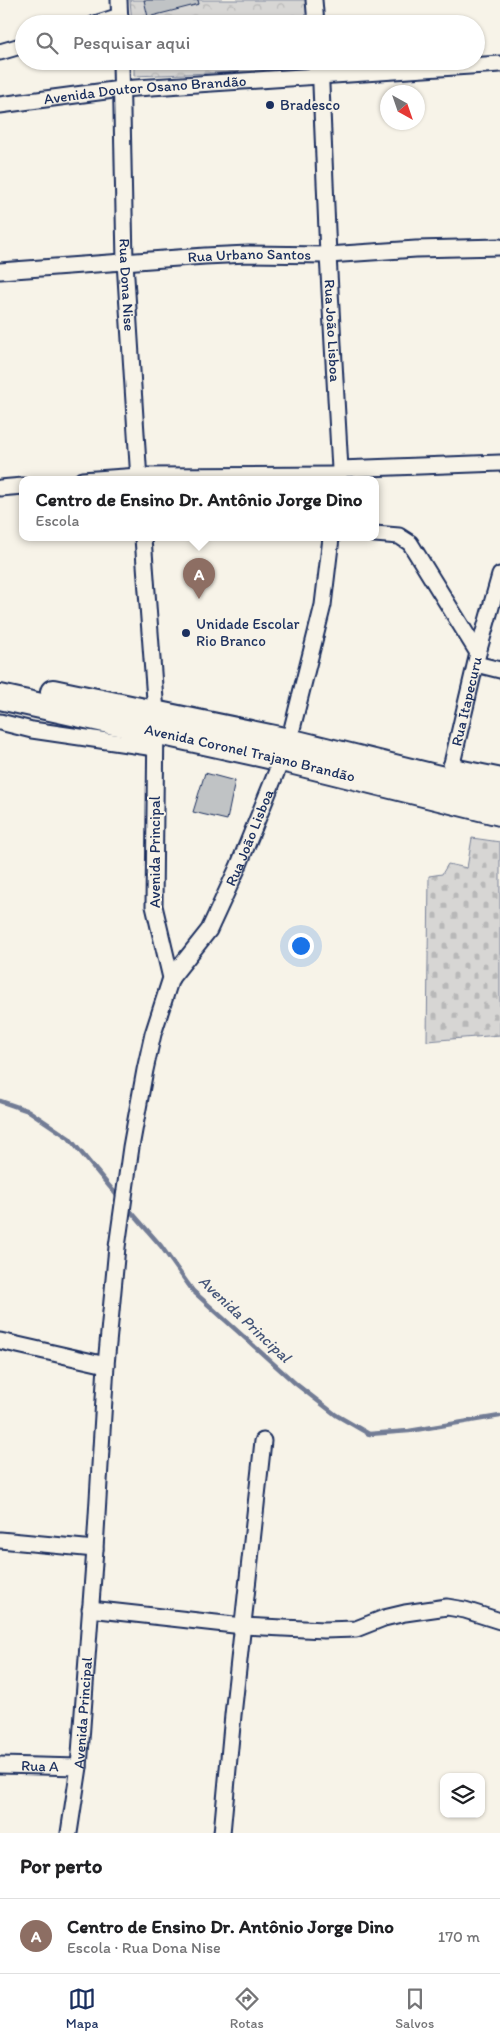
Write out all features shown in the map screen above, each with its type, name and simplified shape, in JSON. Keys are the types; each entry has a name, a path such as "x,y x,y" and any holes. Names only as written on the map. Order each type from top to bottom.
{"main road":[{"name":"Avenida Coronel Trajano Brandão","path":"0,681 156,731"},
{"name":"Avenida Coronel Trajano Brandão","path":"0,697 156,731 285,750 500,793"},
{"name":"Avenida Coronel Trajano Brandão","path":"448,782 500,813"}],"street":[{"path":"119,0 120,15"},
{"path":"314,0 315,15"},
{"path":"0,52 15,48"},
{"name":"Avenida Doutor Osano Brandão","path":"485,65 500,64"},
{"name":"Rua Dona Nise","path":"121,70 124,262 139,476"},
{"name":"Rua João Lisboa","path":"321,70 339,475"},
{"name":"Avenida Doutor Osano Brandão","path":"0,105 121,89 417,70"},
{"name":"Rua Urbano Santos","path":"0,271 248,254 328,255 500,246"},
{"path":"272,476 339,475 500,463"},
{"path":"0,488 19,486"},
{"path":"379,534 399,536 410,543 477,658 500,670"},
{"path":"143,541 156,731"},
{"name":"Rua João Lisboa","path":"171,978 209,930 238,867 285,750 323,605 331,541"},
{"name":"Rua Itapecuru","path":"448,782 477,658 500,575"},
{"name":"Avenida Coronel Trajano Brandão","path":"0,722 32,730 156,731"},
{"name":"Avenida Principal","path":"69,1833 79,1767 96,1549 106,1365 122,1213 147,1061 153,1034 171,978 154,906 156,731"},
{"path":"448,782 500,776"},
{"path":"0,1341 106,1365"},
{"path":"222,1833 263,1441"},
{"path":"0,1540 96,1549"},
{"path":"90,1609 243,1626 346,1630 356,1629 384,1618 405,1613 447,1607 465,1610 500,1622"},
{"name":"Rua A","path":"0,1765 79,1767"}],"green space":[{"path":"130,0 307,0 308,15 131,15"},
{"path":"134,70 288,70 134,76"},
{"path":"472,838 500,842 500,1035 427,1041 429,876 442,874 448,864 467,868"}],"building":[{"path":"144,0 198,0 199,4 156,15 148,15"},
{"path":"205,773 235,781 227,820 193,812"}],"waterway":[{"name":"Avenida Principal","path":"0,1101 29,1111 69,1138 120,1199"},
{"name":"Avenida Principal","path":"127,1207 161,1246 193,1291 296,1384 336,1415 369,1434 409,1431 500,1416"}],"place":[{"name":"Bradesco","path":"270,105"},
{"name":"Centro de Ensino Dr. Antônio Jorge Dino","path":"199,599"},
{"name":"Unidade Escolar Rio Branco","path":"186,633"}]}
